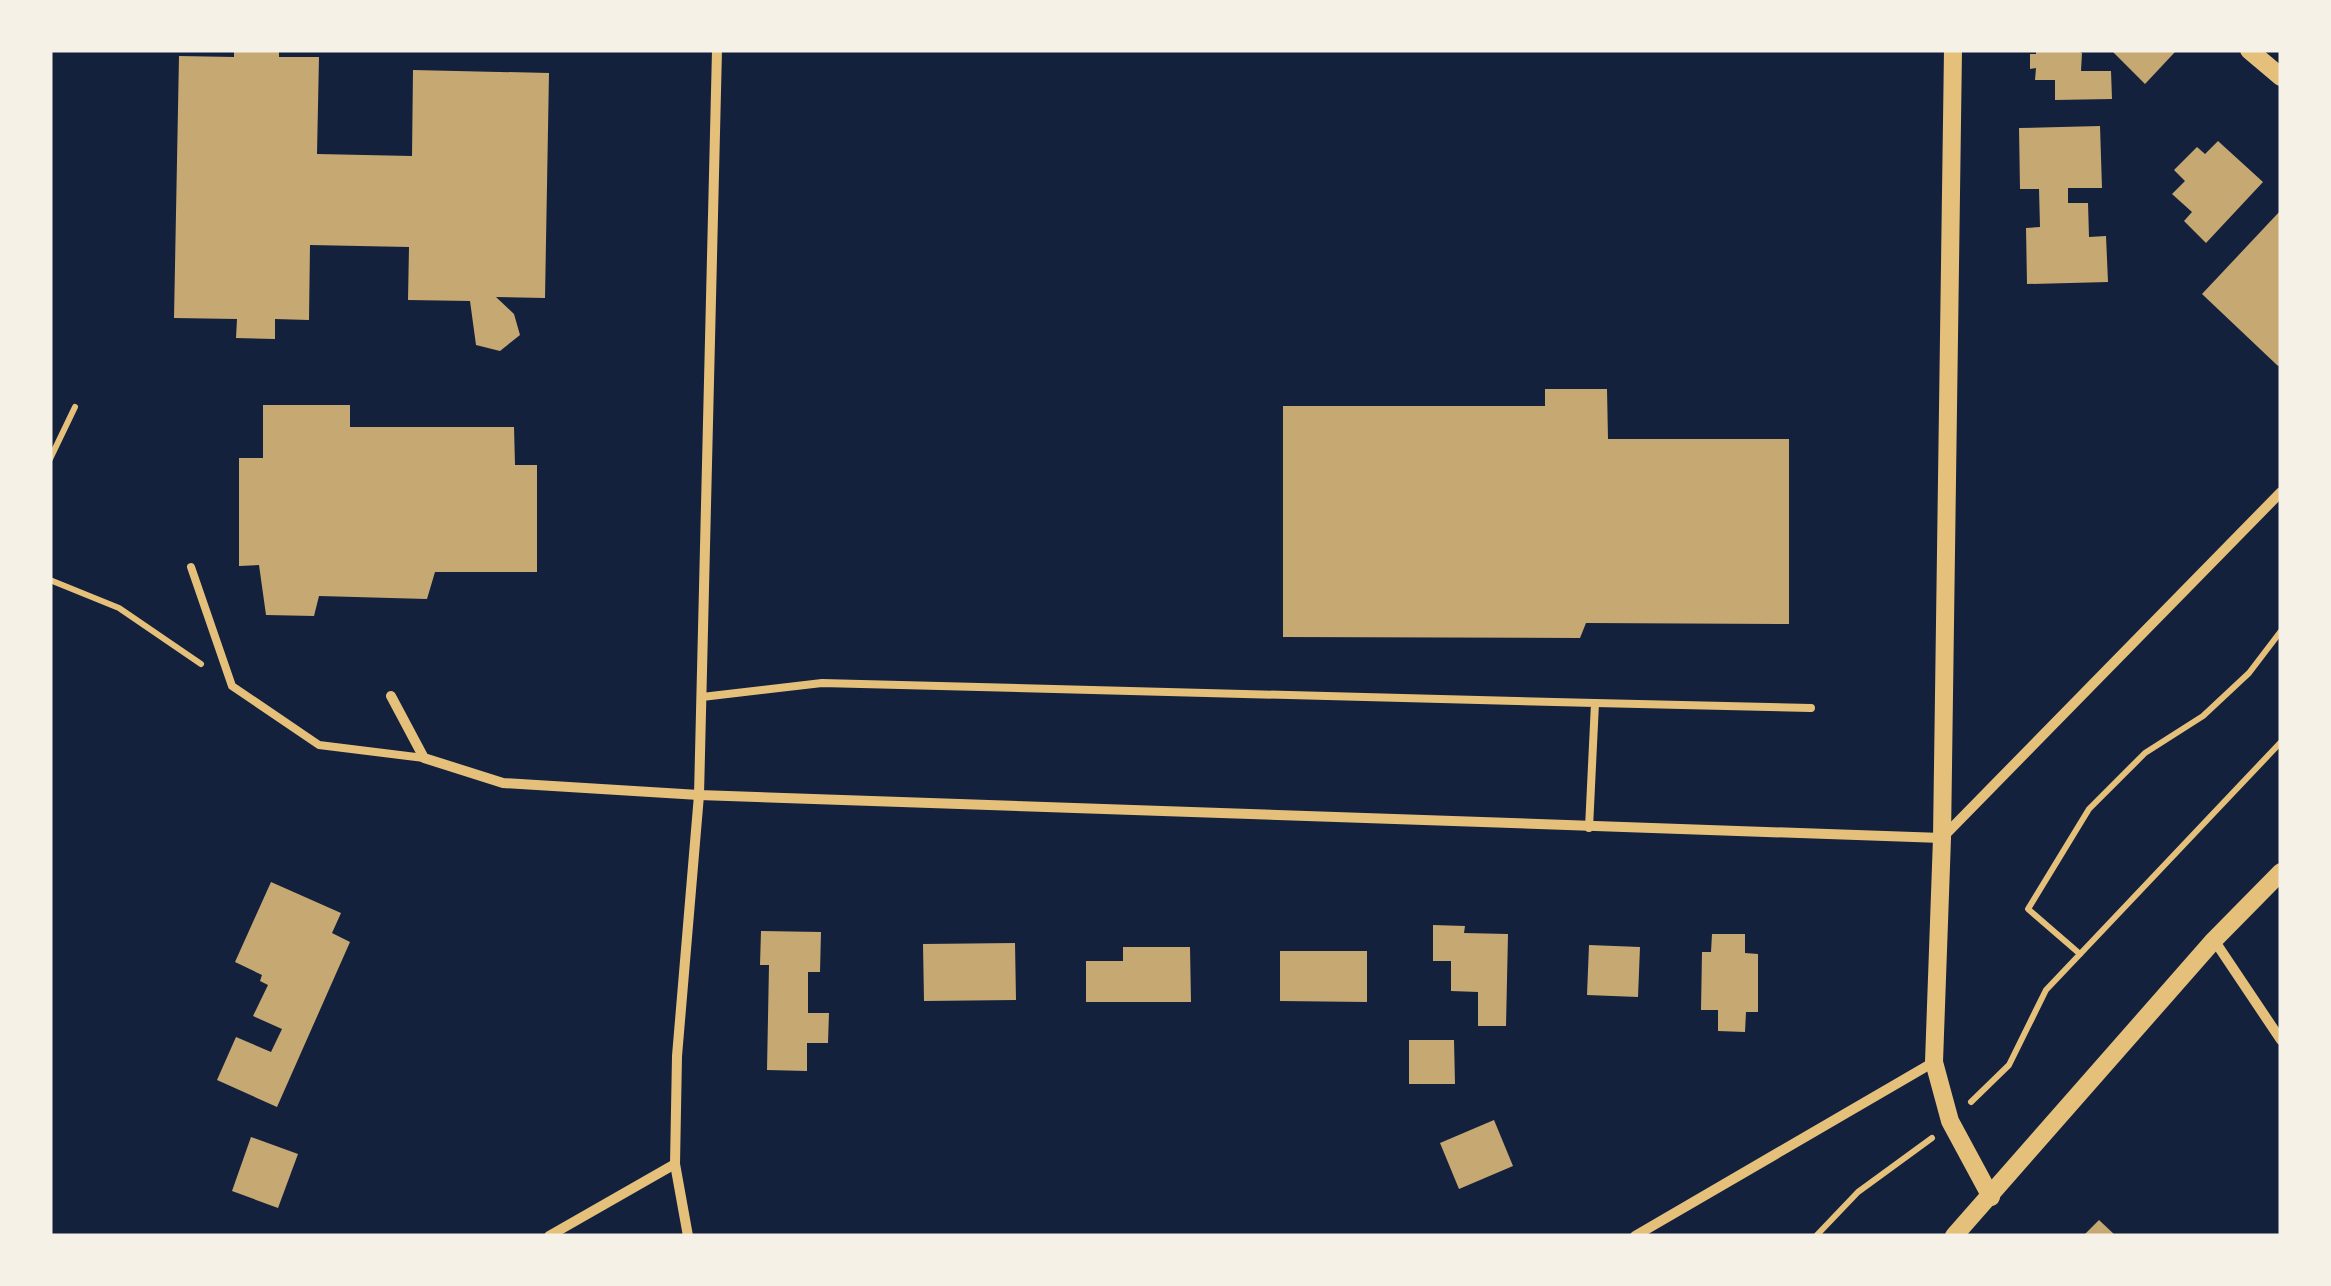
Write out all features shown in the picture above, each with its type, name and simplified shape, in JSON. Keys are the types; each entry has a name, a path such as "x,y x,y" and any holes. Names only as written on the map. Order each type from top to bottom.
{"street":[{"path":"688,1236 675,1164 678,1056 699,794 717,50"},
{"path":"1954,50 1942,838 1934,1062 1950,1121 1991,1196"},
{"path":"2249,50 2281,77"},
{"path":"391,696 424,758 503,783 699,794 1942,838 2281,492"},
{"path":"1954,1236 2214,940 2281,872"},
{"path":"2214,940 2281,1040"},
{"path":"1634,1236 1934,1062"},
{"path":"549,1236 675,1164"}],"lane":[{"path":"192,567 232,686 320,745 424,758"},
{"path":"702,698 822,683 1811,708"},
{"path":"1590,828 1595,703"}],"path":[{"path":"50,459 75,407"},
{"path":"50,580 120,608 232,686"},
{"path":"2080,954 2028,909 2032,897 2057,867 2089,809 2145,753 2226,694 2281,631"},
{"path":"1975,1098 2009,1065 2046,990 2281,742"},
{"path":"1816,1236 1858,1192 1910,1157"}],"building":[{"path":"234,50 279,50 279,57 319,57 317,154 412,156 413,70 549,73 545,298 496,297 514,314 520,335 500,351 476,345 470,301 408,300 409,247 310,245 309,320 275,319 275,339 236,338 237,319 174,318 179,56 234,57"},
{"path":"2036,50 2077,50 2082,53 2081,71 2111,71 2112,99 2055,100 2055,80 2035,80 2036,68 2030,69 2030,54 2036,54"},
{"path":"2111,50 2173,50 2175,52 2145,84"},
{"path":"2100,126 2102,188 2068,188 2068,203 2088,203 2089,237 2106,236 2108,282 2027,284 2026,228 2040,227 2039,189 2020,189 2019,128"},
{"path":"2218,141 2263,182 2206,243 2184,221 2192,212 2172,194 2185,181 2174,170 2197,147 2205,154"},
{"path":"2281,210 2281,363 2278,366 2202,294"},
{"path":"1545,389 1607,389 1608,439 1789,439 1789,624 1586,623 1580,638 1283,637 1283,406 1545,406"},
{"path":"263,405 350,405 350,427 514,427 515,465 537,465 537,572 435,572 427,599 319,596 314,616 266,615 259,565 239,566 239,458 263,458"},
{"path":"271,882 341,913 332,933 350,942 277,1107 217,1080 236,1037 271,1052 282,1029 253,1016 268,985 260,981 262,975 235,962"},
{"path":"1433,925 1465,926 1464,933 1508,934 1506,1026 1478,1026 1478,992 1451,991 1451,961 1433,961"},
{"path":"761,931 821,932 820,972 808,972 808,1013 829,1013 828,1043 807,1043 807,1071 767,1070 769,965 760,965"},
{"path":"1712,934 1745,934 1745,953 1758,954 1758,1012 1746,1012 1745,1032 1718,1031 1718,1010 1701,1010 1702,952 1711,952"},
{"path":"1015,943 1016,1000 924,1001 923,944"},
{"path":"1589,945 1640,947 1638,997 1587,995"},
{"path":"1123,947 1190,947 1191,1002 1086,1002 1086,961 1123,961"},
{"path":"1280,951 1367,951 1367,1002 1280,1001"},
{"path":"1409,1040 1454,1040 1455,1084 1409,1084"},
{"path":"1494,1120 1513,1166 1459,1189 1440,1143"},
{"path":"251,1137 298,1154 278,1208 232,1191"},
{"path":"2099,1220 2116,1236 2083,1236"}]}
